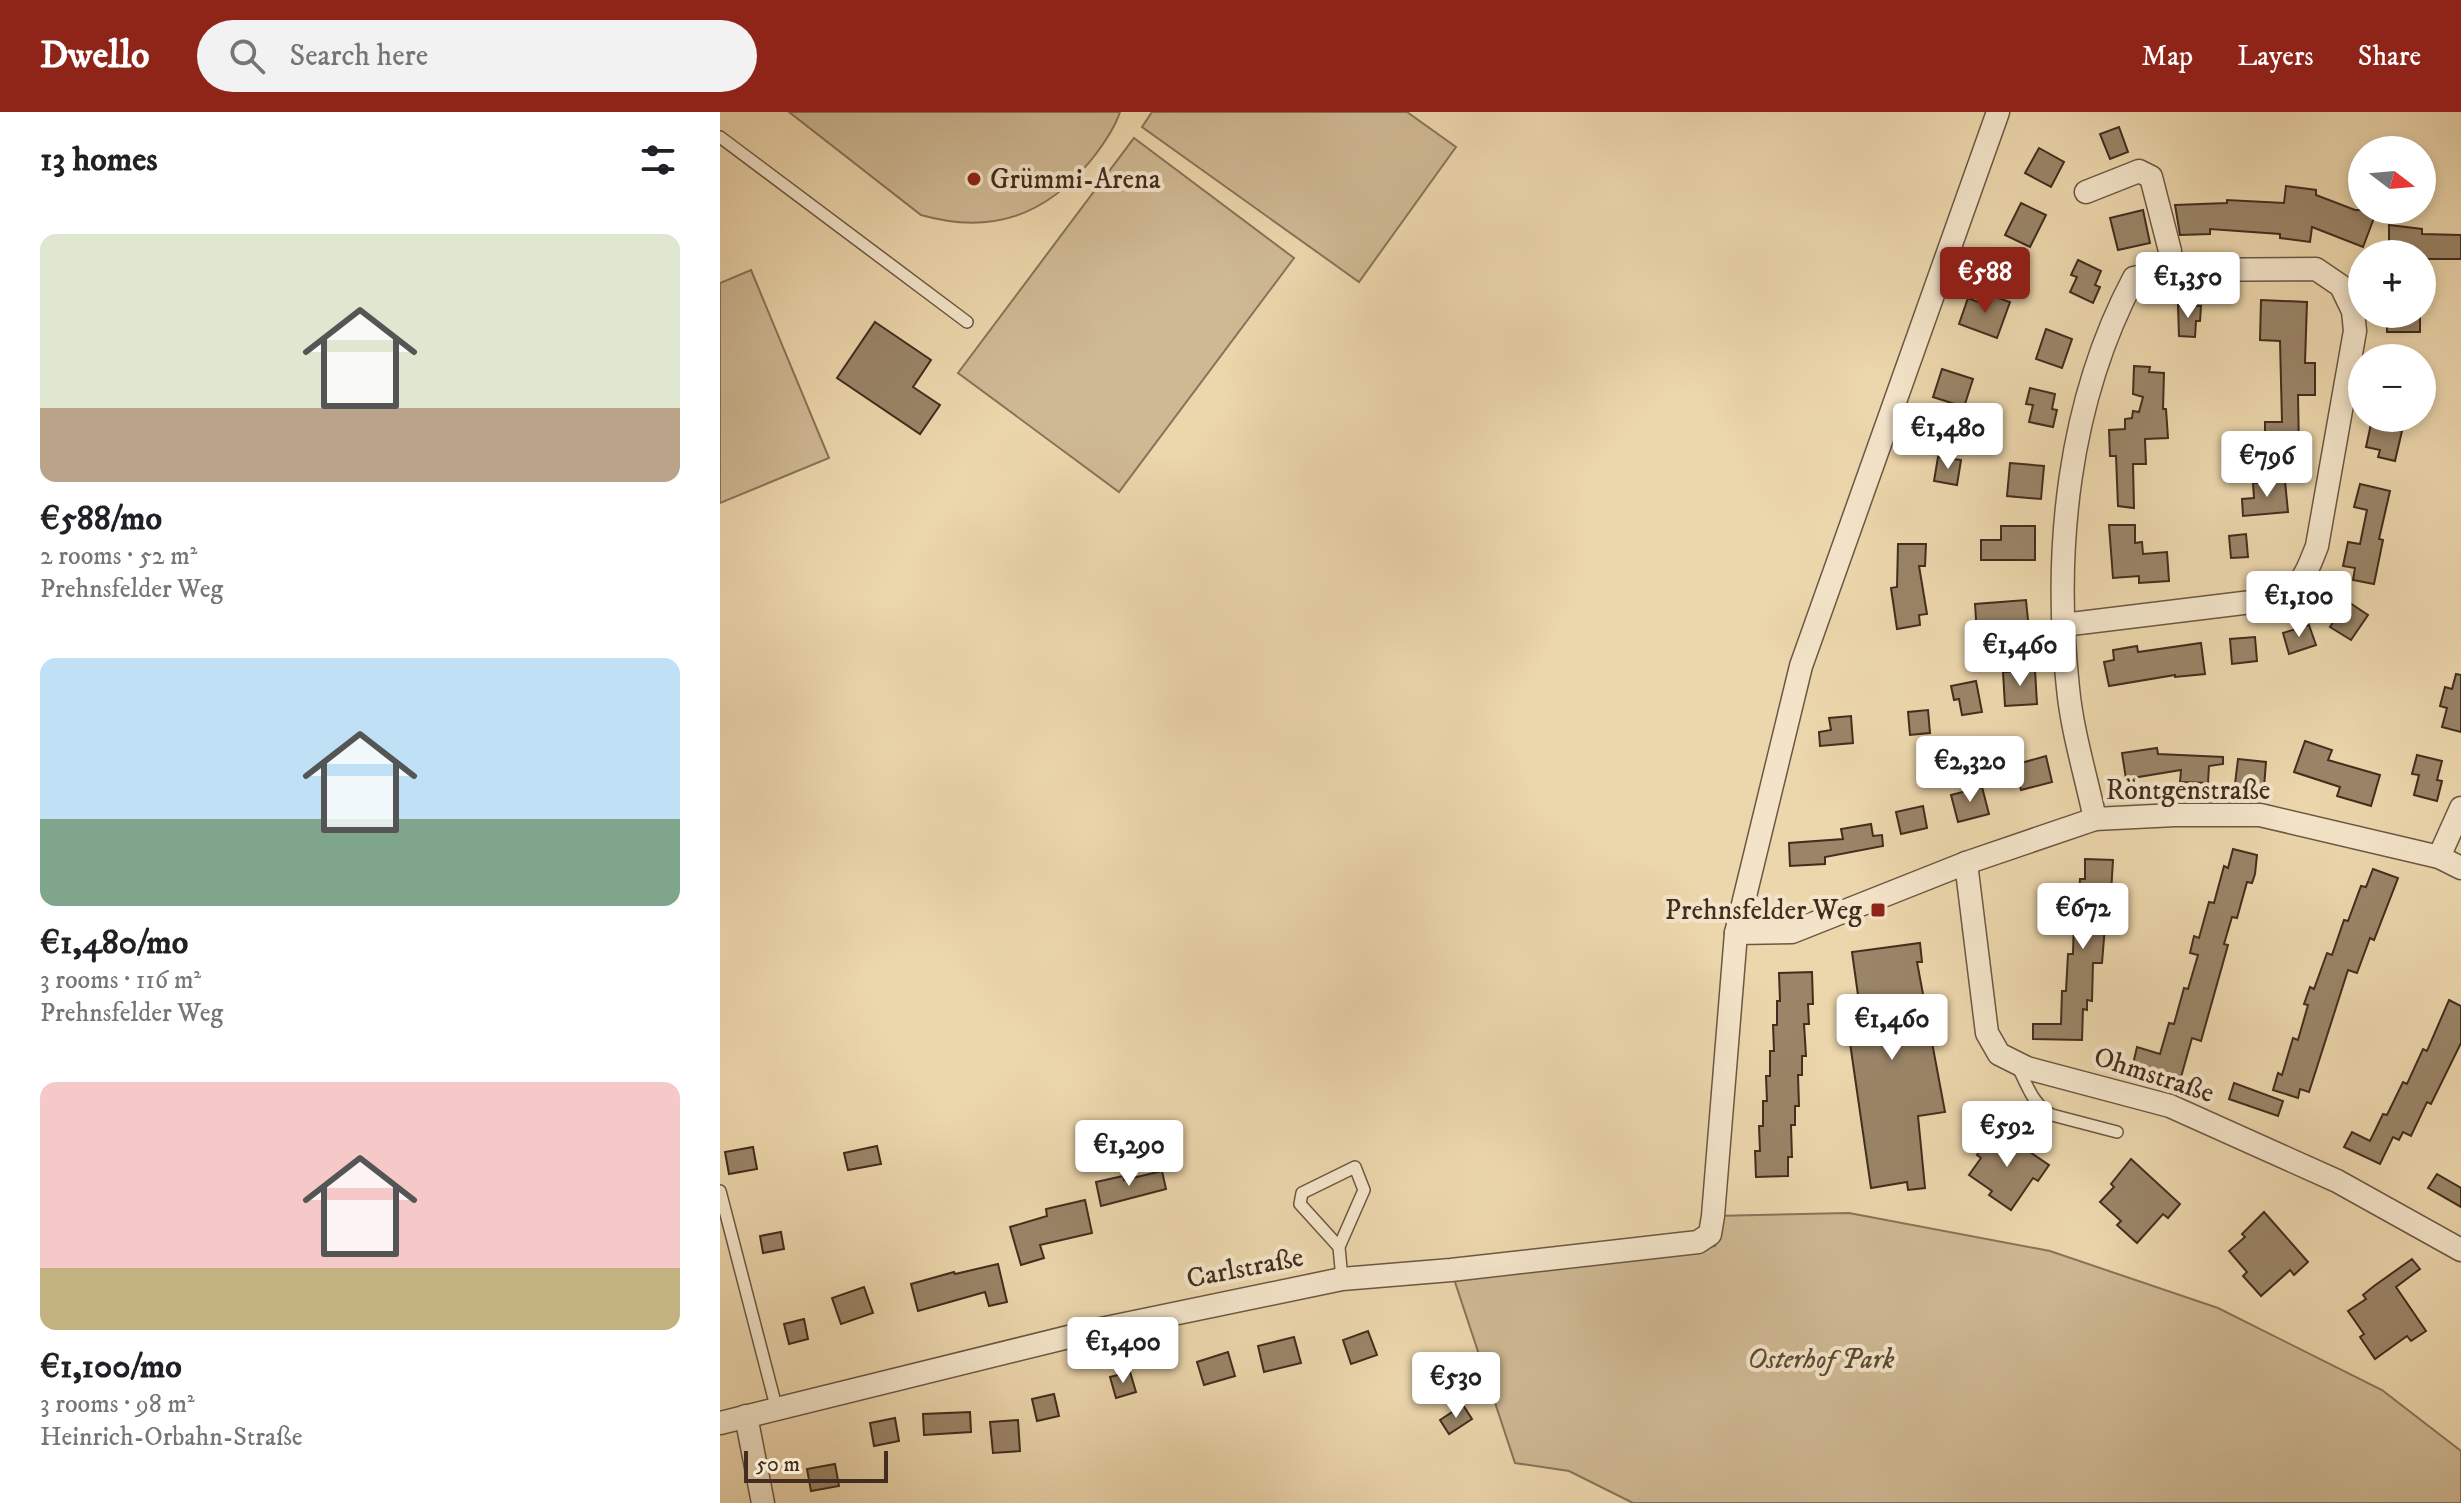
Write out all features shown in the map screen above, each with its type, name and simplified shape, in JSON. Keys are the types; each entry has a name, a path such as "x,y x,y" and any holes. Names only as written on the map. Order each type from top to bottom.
{"street":[{"path":"1736,933 1801,666 1998,112"},
{"path":"2086,192 2139,171 2151,177 2170,251 2171,270"},
{"path":"2063,625 2276,599 2296,588 2317,546 2355,331 2353,311 2341,286 2316,269 2171,270 2134,278 2119,306 2091,385 2069,482 2062,560 2063,625 2068,691 2095,819"},
{"path":"2439,857 2461,808"},
{"name":"Röntgenstraße","path":"1736,933 1792,932 1966,863 2095,819 2260,815 2439,857 2461,868"},
{"name":"Ohmstraße","path":"1966,863 1987,1033 1999,1054 2027,1068 2170,1106 2337,1181 2461,1250"},
{"name":"Carlstraße","path":"720,1423 1101,1329 1342,1279 1698,1242 1710,1234 1713,1216 1736,933"},
{"path":"746,1416 763,1503"}],"lane":[{"path":"720,137 967,322"},
{"path":"2016,1063 2036,1103 2043,1110 2117,1132"},
{"path":"1339,1247 1300,1204 1302,1193 1355,1167 1364,1190 1339,1247 1342,1279"},
{"path":"720,1191 777,1410"}],"green space":[{"name":"Grümmi-Arena","path":"789,112 1120,112 1092,159 1056,195 1016,216 971,223 921,215"},
{"path":"1152,112 1407,112 1456,147 1359,282 1142,127"},
{"path":"1134,138 1294,258 1119,492 958,373"},
{"path":"751,270 829,458 720,503 720,283"},
{"name":"Osterhof Park","path":"1849,1213 2050,1251 2218,1308 2382,1390 2461,1451 2461,1503 1633,1503 1569,1471 1515,1463 1451,1270 1715,1246 1713,1216"}],"building":[{"path":"2119,127 2128,152 2110,159 2100,134"},
{"path":"2039,148 2064,162 2051,187 2025,173"},
{"path":"2286,186 2316,190 2316,195 2348,207 2348,224 2372,224 2366,240 2348,241 2312,227 2310,242 2280,238 2280,234 2210,229 2210,234 2180,235 2175,205 2227,203 2227,200 2284,203"},
{"path":"2021,203 2046,215 2030,247 2005,235"},
{"path":"2143,210 2150,243 2118,250 2110,218"},
{"path":"2389,225 2422,229 2422,234 2461,235 2461,259 2436,259 2436,240 2389,240"},
{"path":"2078,260 2101,271 2095,285 2100,287 2093,303 2070,292 2077,277 2071,275"},
{"path":"1987,294 2010,302 1997,338 1959,324 1968,298 1983,304"},
{"path":"2261,300 2307,302 2305,363 2315,363 2315,395 2298,395 2299,451 2265,451 2265,422 2282,422 2280,341 2260,340"},
{"path":"2178,305 2201,306 2195,337 2179,336"},
{"path":"875,322 931,360 913,387 940,405 920,434 837,378"},
{"path":"2387,328 2420,328 2420,332 2387,332"},
{"path":"2046,329 2072,339 2062,368 2036,359"},
{"path":"2134,366 2150,367 2149,372 2164,373 2163,409 2166,409 2168,438 2145,439 2146,464 2133,464 2134,508 2118,506 2116,456 2110,456 2109,430 2125,429 2125,419 2132,418 2133,411 2139,412 2143,397 2133,394"},
{"path":"1942,369 1973,379 1964,407 1933,397"},
{"path":"2030,388 2055,394 2052,409 2057,410 2053,427 2029,422 2033,405 2026,404"},
{"path":"2369,432 2402,432 2395,461 2378,457 2380,450 2366,447"},
{"path":"1938,457 1961,460 1957,485 1934,481"},
{"path":"2010,463 2044,466 2041,499 2007,496"},
{"path":"2285,481 2288,512 2243,516 2242,499 2254,498 2253,483"},
{"path":"2360,484 2390,491 2379,539 2383,540 2374,584 2353,580 2355,568 2343,566 2348,542 2360,544 2367,510 2354,507"},
{"path":"2109,525 2135,525 2135,543 2142,542 2143,554 2167,552 2169,581 2139,583 2139,576 2113,578"},
{"path":"2001,526 2035,526 2035,560 1981,560 1981,540 2001,540"},
{"path":"2246,534 2248,557 2231,558 2229,536"},
{"path":"1898,544 1926,544 1925,566 1919,566 1927,614 1919,615 1920,625 1897,629 1891,588 1897,587"},
{"path":"2026,600 2029,630 1977,635 1975,604"},
{"path":"2347,601 2368,615 2351,640 2330,627"},
{"path":"2309,625 2316,645 2289,654 2283,633"},
{"path":"2255,637 2257,661 2232,664 2230,639"},
{"path":"2201,643 2205,674 2175,675 2109,686 2104,662 2114,660 2113,650 2137,646 2138,652"},
{"path":"2035,670 2037,704 2005,706 2003,672"},
{"path":"2456,674 2461,675 2461,732 2442,727 2447,708 2440,706 2445,687 2452,689"},
{"path":"1976,681 1982,712 1962,715 1959,699 1954,700 1951,686"},
{"path":"1928,710 1930,733 1910,735 1908,712"},
{"path":"1851,716 1853,743 1820,746 1819,732 1831,730 1829,718"},
{"path":"2305,741 2332,750 2328,760 2380,775 2371,806 2337,796 2340,787 2294,772"},
{"path":"2157,748 2158,754 2223,757 2223,764 2209,766 2208,783 2180,782 2181,770 2126,779 2122,753"},
{"path":"2417,755 2442,761 2437,780 2442,781 2437,801 2414,795 2419,775 2412,774"},
{"path":"2046,756 2052,782 2021,790 2014,765"},
{"path":"2238,759 2266,762 2264,787 2235,784"},
{"path":"1982,787 1989,814 1958,822 1951,795"},
{"path":"1923,806 1927,828 1901,834 1896,812"},
{"path":"1871,824 1873,836 1882,835 1883,846 1825,857 1825,864 1790,866 1789,843 1843,839 1841,829"},
{"path":"2233,849 2257,855 2255,874 2252,883 2247,882 2237,918 2232,917 2224,944 2228,945 2201,1041 2192,1038 2181,1077 2133,1064 2137,1047 2160,1054 2169,1023 2174,1024 2198,955 2190,953 2194,936 2199,938 2209,902 2214,903 2224,866 2228,868"},
{"path":"2085,859 2113,860 2109,926 2105,926 2102,963 2093,963 2092,1001 2087,1000 2087,1010 2083,1009 2082,1040 2033,1039 2033,1024 2061,1024 2062,991 2066,991 2068,954 2073,954 2074,917 2078,917 2080,879 2085,879"},
{"path":"2373,869 2398,878 2374,940 2370,938 2357,973 2348,970 2309,1092 2300,1089 2298,1098 2273,1090 2278,1073 2282,1075 2293,1038 2298,1040 2310,987 2314,989 2327,953 2332,955 2344,920 2348,921 2361,886 2366,887"},
{"path":"1920,943 1922,962 1917,962 1945,1112 1918,1116 1925,1188 1908,1190 1907,1182 1871,1188 1841,998 1858,995 1852,952"},
{"path":"1812,972 1813,1004 1808,1004 1809,1024 1804,1024 1806,1056 1802,1056 1802,1075 1798,1075 1799,1106 1795,1106 1795,1125 1791,1125 1792,1157 1788,1157 1788,1176 1756,1177 1755,1151 1760,1151 1759,1126 1763,1126 1763,1101 1767,1101 1766,1076 1770,1076 1770,1051 1774,1051 1773,1025 1777,1025 1777,1001 1780,1001 1779,973"},
{"path":"2449,1000 2461,1006 2461,1043 2431,1104 2427,1102 2411,1136 2403,1132 2399,1140 2393,1137 2380,1164 2344,1147 2352,1132 2370,1141 2403,1082 2407,1084 2423,1049 2427,1051"},
{"path":"2234,1083 2283,1101 2278,1116 2229,1099"},
{"path":"1994,1128 2049,1165 2038,1181 2033,1178 2011,1210 1989,1195 1992,1191 1969,1175 1981,1158 1977,1155"},
{"path":"877,1146 881,1164 848,1170 844,1153"},
{"path":"753,1147 757,1169 729,1174 725,1152"},
{"path":"2131,1159 2180,1204 2168,1218 2163,1214 2137,1243 2117,1225 2121,1221 2100,1202 2114,1187 2111,1184"},
{"path":"1162,1171 1166,1189 1101,1206 1096,1182 1123,1176 1124,1180"},
{"path":"2437,1174 2461,1188 2461,1207 2428,1188"},
{"path":"1085,1200 1092,1233 1040,1245 1044,1258 1021,1265 1010,1227 1047,1216 1046,1209"},
{"path":"2264,1212 2308,1262 2294,1275 2290,1270 2261,1296 2243,1276 2247,1272 2229,1251 2245,1237 2242,1234"},
{"path":"781,1232 784,1249 763,1253 760,1236"},
{"path":"2412,1259 2420,1269 2396,1287 2426,1331 2411,1341 2407,1336 2375,1359 2360,1337 2364,1334 2348,1311 2366,1299 2363,1295 2374,1286"},
{"path":"998,1264 1007,1302 989,1306 985,1292 918,1311 911,1284"},
{"path":"864,1287 873,1313 841,1324 832,1298"},
{"path":"804,1319 808,1339 789,1344 784,1324"},
{"path":"1368,1331 1377,1355 1351,1364 1343,1340"},
{"path":"1294,1337 1301,1363 1264,1372 1258,1346"},
{"path":"1228,1352 1235,1376 1204,1385 1197,1362"},
{"path":"1130,1372 1136,1392 1116,1398 1110,1377"},
{"path":"1054,1394 1059,1416 1037,1421 1032,1399"},
{"path":"1463,1405 1472,1419 1449,1434 1440,1420"},
{"path":"970,1412 971,1432 924,1435 923,1414"},
{"path":"895,1418 899,1441 874,1446 870,1423"},
{"path":"1018,1420 1020,1451 993,1453 990,1422"},
{"path":"835,1464 839,1486 811,1491 807,1469"}],"place":[{"name":"Grümmi-Arena","path":"974,179"},
{"name":"Prehnsfelder Weg","path":"1878,910"}]}
